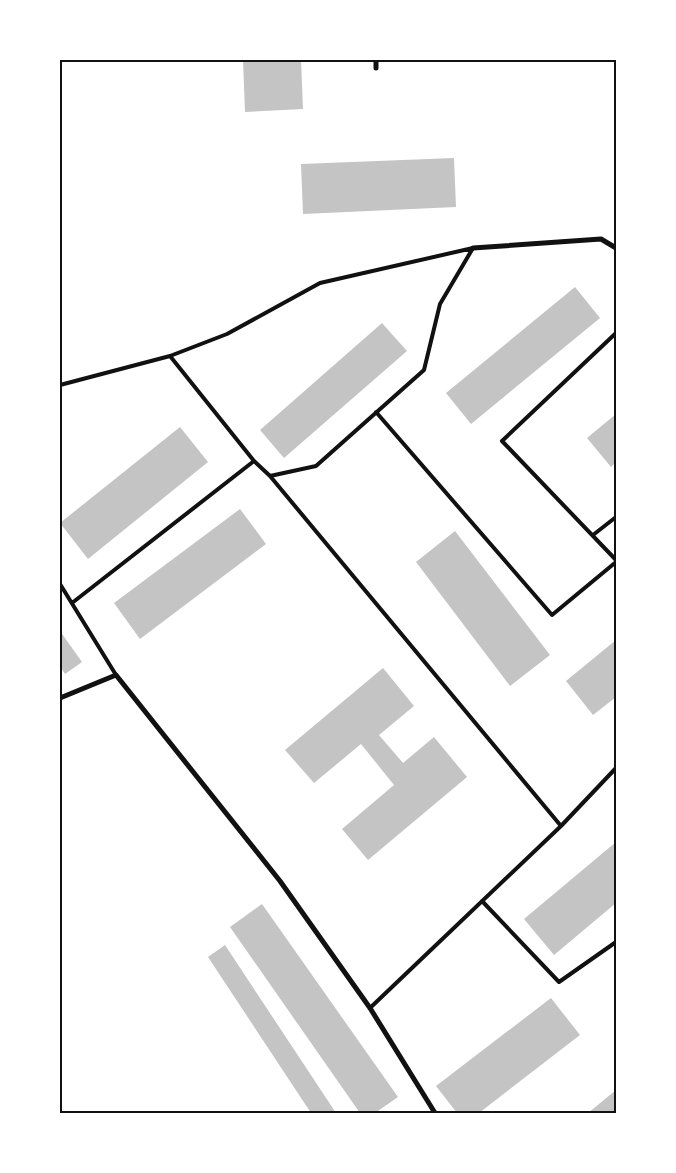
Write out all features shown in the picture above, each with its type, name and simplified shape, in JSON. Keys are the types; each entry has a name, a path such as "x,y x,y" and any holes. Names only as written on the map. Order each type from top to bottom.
{"street":[{"path":"376,60 376,68"},
{"path":"473,248 601,239 616,248"},
{"path":"60,698 116,675 280,881 370,1008 435,1113"}],"lane":[{"path":"60,385 170,356 227,334 320,282 473,248"},
{"path":"270,476 316,466 424,370 440,304 473,248"},
{"path":"376,412 552,615 616,561 502,441 616,333"},
{"path":"170,356 254,461 270,476 561,826"},
{"path":"72,603 254,461"},
{"path":"593,536 616,517"},
{"path":"60,584 116,675"},
{"path":"370,1008 561,826 616,768"},
{"path":"482,901 559,982 616,942"}],"building":[{"path":"243,60 301,60 303,109 245,112"},
{"path":"454,158 456,207 303,214 301,164"},
{"path":"575,287 600,318 471,424 446,393"},
{"path":"382,323 407,351 284,458 260,430"},
{"path":"616,414 616,462 611,467 587,438"},
{"path":"180,427 208,462 88,559 60,523"},
{"path":"240,509 266,544 140,639 114,603"},
{"path":"455,531 550,655 510,686 416,562"},
{"path":"60,631 82,662 65,674 60,666"},
{"path":"616,640 616,697 593,715 566,681"},
{"path":"383,668 414,706 379,735 403,763 434,737 467,777 368,860 342,829 394,785 361,744 314,783 285,750"},
{"path":"616,842 616,903 554,955 524,919"},
{"path":"262,904 398,1097 375,1113 360,1113 230,927"},
{"path":"225,945 336,1113 311,1113 208,957"},
{"path":"551,998 580,1035 479,1113 457,1113 436,1086"},
{"path":"616,1090 616,1113 588,1113"}]}
